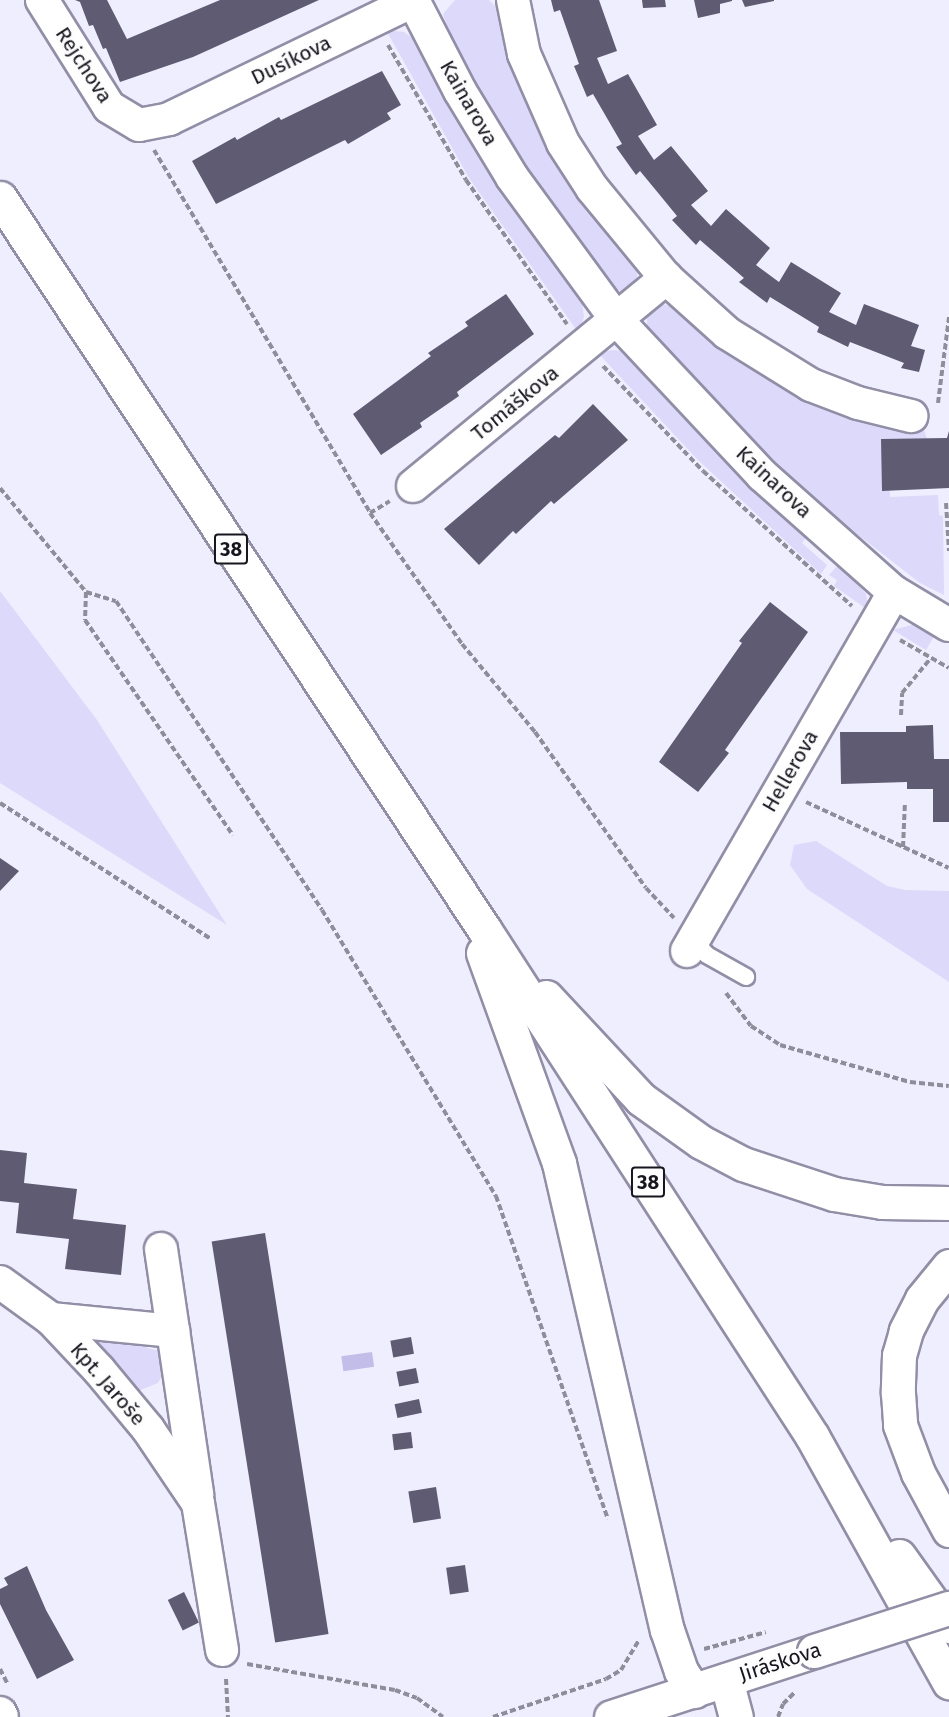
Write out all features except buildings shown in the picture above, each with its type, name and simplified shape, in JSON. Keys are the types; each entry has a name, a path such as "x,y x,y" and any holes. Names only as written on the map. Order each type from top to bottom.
{"main road":[{"name":"38","path":"0,198 461,899 484,929 812,1436 949,1626"},
{"path":"461,899 525,1060 559,1163 667,1630 681,1671 694,1691"},
{"path":"484,929 641,1099 701,1142 743,1164 834,1194 882,1202 949,1203"},
{"path":"949,1266 922,1299 906,1331 899,1355 898,1393 900,1425 918,1473 949,1530"},
{"name":"38","path":"812,1436 949,1682"},
{"name":"Jiráskova","path":"611,1717 949,1608"},
{"path":"726,1680 736,1717"}],"street":[{"name":"Rejchova","path":"42,0 109,107 154,122"},
{"name":"Dusíkova","path":"154,122 414,0"},
{"name":"Kainarova","path":"414,0 460,91 512,177 616,319 762,475 894,592 949,625"},
{"path":"513,0 524,54 563,143 592,188 666,278 727,333 811,385 858,403 924,416"},
{"path":"616,319 666,278"},
{"name":"Tomáškova","path":"413,486 616,319"},
{"name":"Hellerova","path":"690,945 894,592"},
{"name":"Kpt. Jaroše","path":"161,1249 198,1503 232,1656"},
{"name":"Kpt. Jaroše","path":"0,1282 51,1319 148,1429 198,1503"},
{"path":"51,1319 173,1330"}],"lane":[{"path":"690,945 746,977"}],"path":[{"path":"384,37 473,190 585,346 703,471 855,609"},
{"path":"154,122 370,513 462,644 535,732 646,888 690,945"},
{"path":"924,416 949,317"},
{"path":"0,488 86,592 116,601 322,910 496,1196 608,1522"},
{"path":"946,503 949,551"},
{"path":"86,592 85,620 233,835"},
{"path":"901,715 902,693 929,656 949,668"},
{"path":"779,789 949,868"},
{"path":"903,847 905,802"},
{"path":"0,803 212,939"},
{"path":"725,991 751,1026 780,1045 910,1082 949,1086"},
{"path":"493,1717 606,1679 626,1663 640,1638 638,1628"},
{"path":"699,1647 709,1649 778,1628"},
{"path":"228,1717 232,1656 395,1690 417,1698 443,1717"},
{"path":"778,1717 789,1695 800,1690"}],"shaded area":[{"path":"455,0 489,0 496,7 505,34 638,271 635,287 622,292 614,288 509,145 454,47 443,14"},
{"path":"386,30 404,32 418,42 481,159 582,301 584,317 578,332 469,178"},
{"path":"663,304 675,307 871,418 924,430 928,442 888,444 890,497 938,495 939,515 943,516 944,595 920,583 844,524 741,432 647,328 647,313"},
{"path":"622,351 712,446 807,536 802,543 827,565 821,574 697,459 597,352"},
{"path":"839,564 866,594 868,610 834,586 837,580 829,575"},
{"path":"0,591 97,720 227,925 0,783"},
{"path":"915,624 937,631 926,650 893,630"},
{"path":"816,841 887,886 905,890 949,891 949,982 807,889 790,865 794,845"},
{"path":"96,1333 162,1352 166,1368 158,1383 133,1393 93,1353 88,1334"},
{"path":"372,1352 374,1367 343,1371 341,1356"}]}
